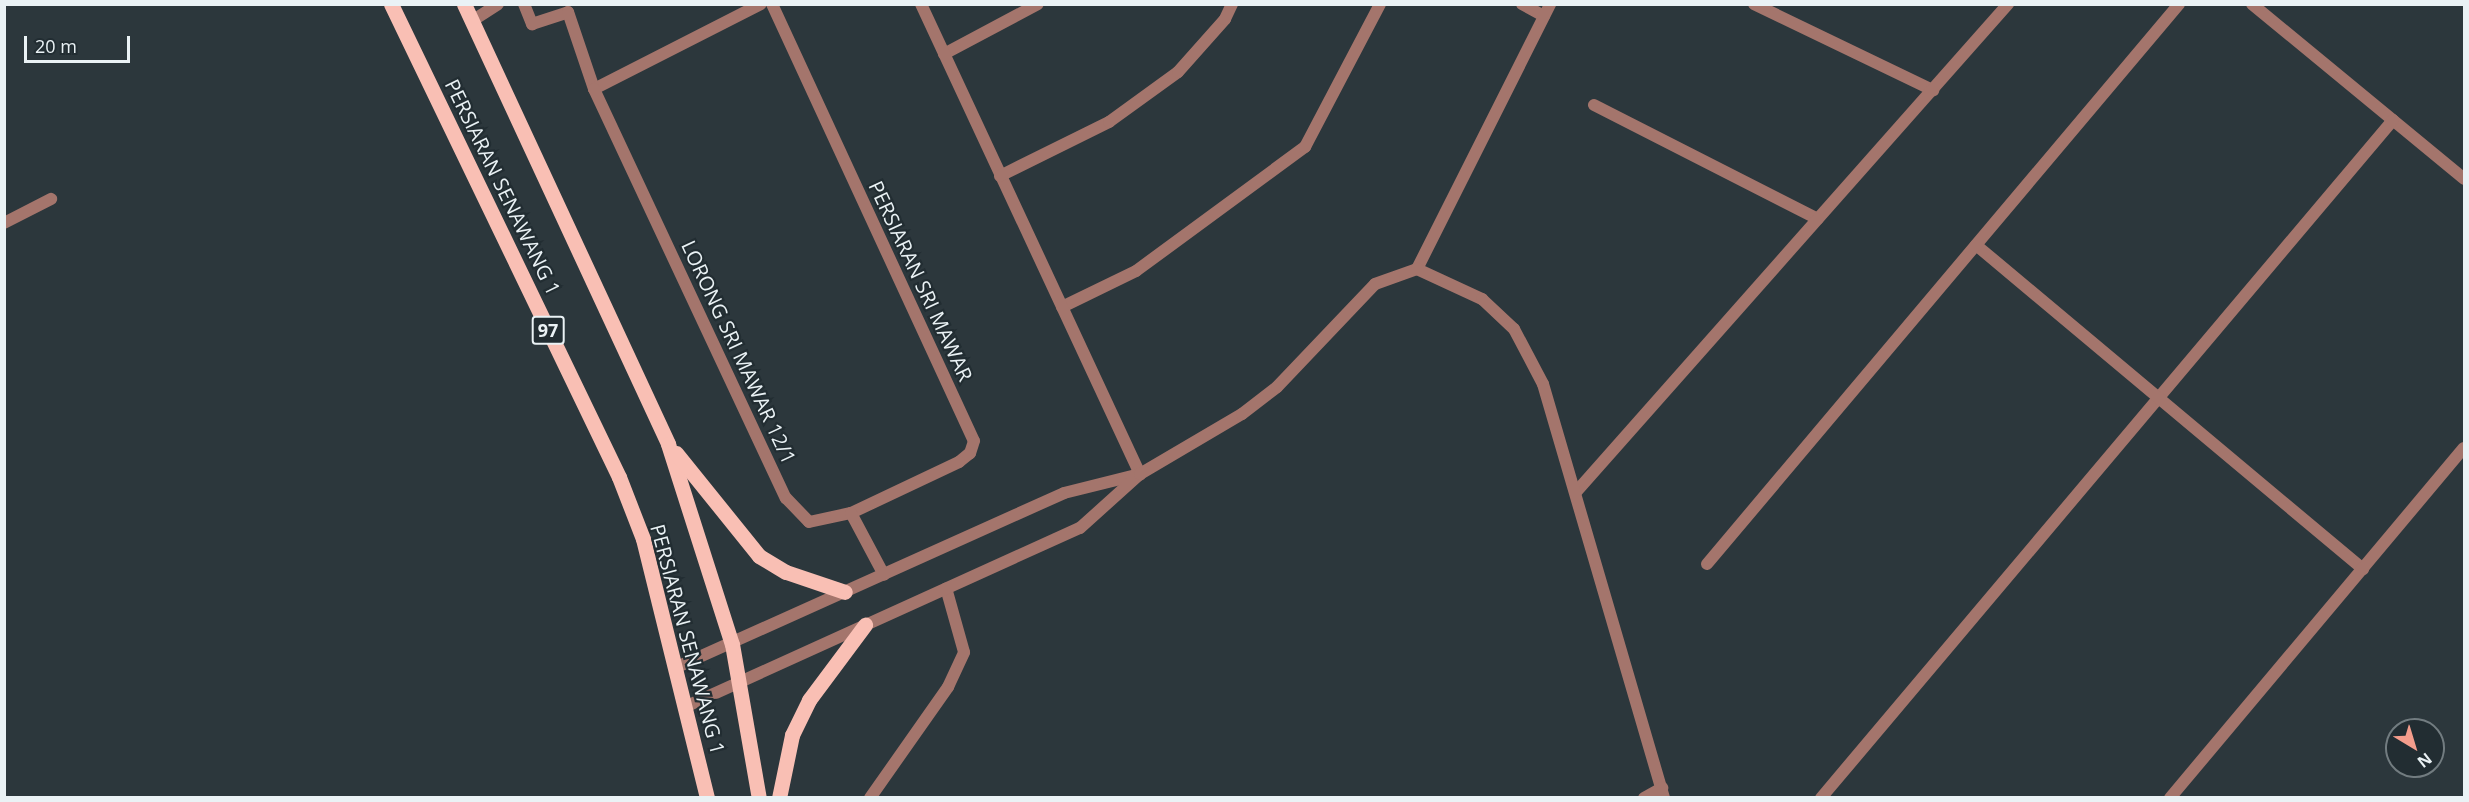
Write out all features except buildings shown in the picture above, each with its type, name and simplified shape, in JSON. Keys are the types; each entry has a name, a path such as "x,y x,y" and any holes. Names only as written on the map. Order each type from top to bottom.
{"main road":[{"name":"PERSIARAN SENAWANG 1","path":"391,4 619,477 643,539 687,706 707,798"},
{"name":"PERSIARAN SENAWANG 1","path":"464,4 668,444 732,644 741,681 759,798"},
{"path":"668,444 759,556 786,572 845,592"},
{"path":"779,798 792,735 805,709 865,625"}],"street":[{"path":"472,21 498,4"},
{"path":"524,4 532,24 573,8 594,89 761,4"},
{"name":"PERSIARAN SRI MAWAR","path":"772,4 974,441 970,453 959,462 851,513"},
{"path":"921,4 1140,474"},
{"path":"944,54 1038,4"},
{"path":"1000,176 1109,122 1178,72 1225,19 1232,4"},
{"path":"1062,307 1136,271 1305,147 1380,4"},
{"path":"687,706 1080,528 1140,474 1242,414 1277,387 1375,284 1417,269 1547,10 1522,4"},
{"path":"1754,4 1933,90"},
{"path":"1576,492 2008,4"},
{"path":"1707,564 2179,4"},
{"path":"2252,4 2464,179"},
{"name":"LORONG SRI MAWAR 12/1","path":"594,89 786,498 809,522 851,513"},
{"path":"1594,105 1818,219"},
{"path":"1821,798 2393,120"},
{"path":"4,223 51,199"},
{"path":"1976,245 2363,569"},
{"path":"1417,269 1482,298 1514,329 1543,384 1663,793 1644,798"},
{"path":"2170,798 2464,448"},
{"path":"677,667 1064,493 1140,474"},
{"path":"851,513 884,575"},
{"path":"870,798 948,687 964,652 946,588"}]}
